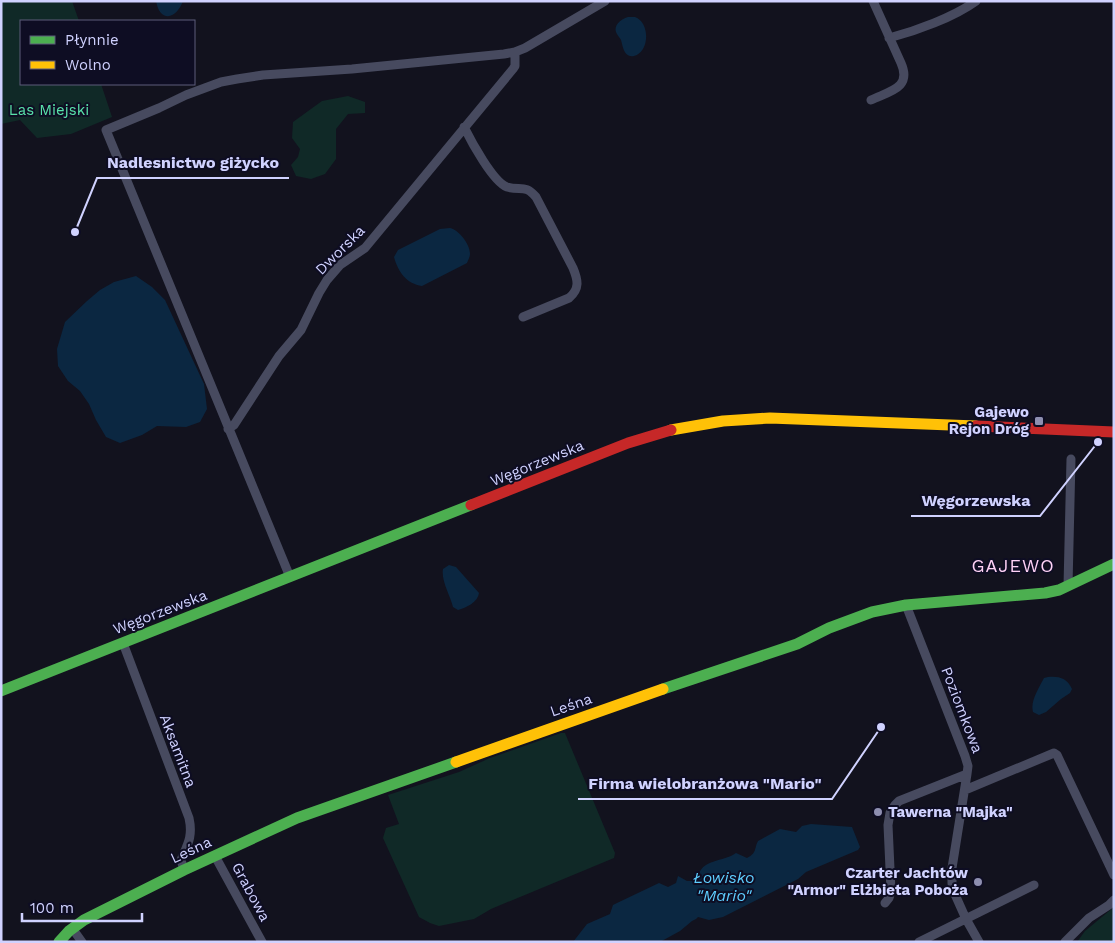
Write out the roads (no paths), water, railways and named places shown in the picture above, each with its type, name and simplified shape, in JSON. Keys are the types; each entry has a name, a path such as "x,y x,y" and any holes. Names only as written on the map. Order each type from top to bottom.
{"main road":[{"name":"Węgorzewska","path":"1,691 628,443 669,430 708,422 770,418 1114,432"},
{"name":"Leśna","path":"59,942 72,928 84,920 184,870 297,818 567,722 797,644 850,619 906,605 1036,594 1059,590 1114,564"}],"street":[{"path":"290,577 106,130 221,82 263,76 515,52 605,1"},
{"path":"871,100 894,90 903,82 904,70 873,1"},
{"path":"889,38 907,34 942,19 976,1"},
{"name":"Dworska","path":"228,429 234,425 279,356 301,330 333,272 365,248 515,66 515,52"},
{"path":"464,127 495,177 507,187 531,191 536,197 578,279 578,287 569,298 523,317"},
{"path":"1068,586 1071,459"},
{"name":"Poziomkowa","path":"906,605 968,766 952,868 952,883 953,890 966,919 979,942"},
{"name":"Aksamitna","path":"122,643 190,818 191,837 181,860 184,870"},
{"path":"965,790 1054,753 1057,755 1114,875"},
{"path":"885,903 891,891 888,825 890,813 895,805 899,801 968,774"},
{"name":"Grabowa","path":"215,856 262,942"},
{"path":"919,942 1034,885"},
{"path":"1065,942 1089,918 1114,900"},
{"path":"72,928 82,942"}],"water":[{"path":"156,1 183,1 180,8 174,14 168,16 160,12"},
{"path":"628,17 635,17 640,20 645,30 646,37 643,49 634,56 626,54 616,31 618,23"},
{"path":"450,228 460,234 470,250 467,263 422,286 412,283 404,276 396,262 394,257 398,250 440,229"},
{"path":"136,276 152,287 165,300 204,384 207,409 200,422 186,427 157,426 142,435 120,443 106,437 89,404 80,391 68,381 58,366 57,349 65,322 87,301 100,290 114,282"},
{"path":"449,565 456,567 479,593 474,602 458,610 453,607 443,578 443,569"},
{"path":"1044,678 1062,678 1068,682 1072,689 1070,693 1046,712 1039,715 1033,712 1033,703"},
{"name":"Łowisko \"Mario\"","path":"811,824 852,827 860,847 858,850 806,872 798,879 723,917 709,920 698,917 680,931 660,942 573,942 587,924 610,914 613,905 617,903 659,883 668,887 676,883 678,876 687,881 694,881 698,878 703,867 708,864 736,853 747,858 754,853 758,841 780,829 796,832 802,826"}],"place":[{"name":"Nadlesnictwo giżycko","path":"75,232"},
{"name":"Gajewo Rejon Dróg","path":"1039,421"},
{"name":"Węgorzewska","path":"1098,442"},
{"name":"Firma wielobranżowa \"Mario\"","path":"881,727"},
{"name":"Tawerna \"Majka\"","path":"878,812"},
{"name":"Czarter Jachtów \"Armor\" Elżbieta Poboża","path":"978,882"}],"district":[{"name":"GAJEWO","path":"1013,565"}],"park label":[{"name":"Las Miejski","path":"49,110"}]}
